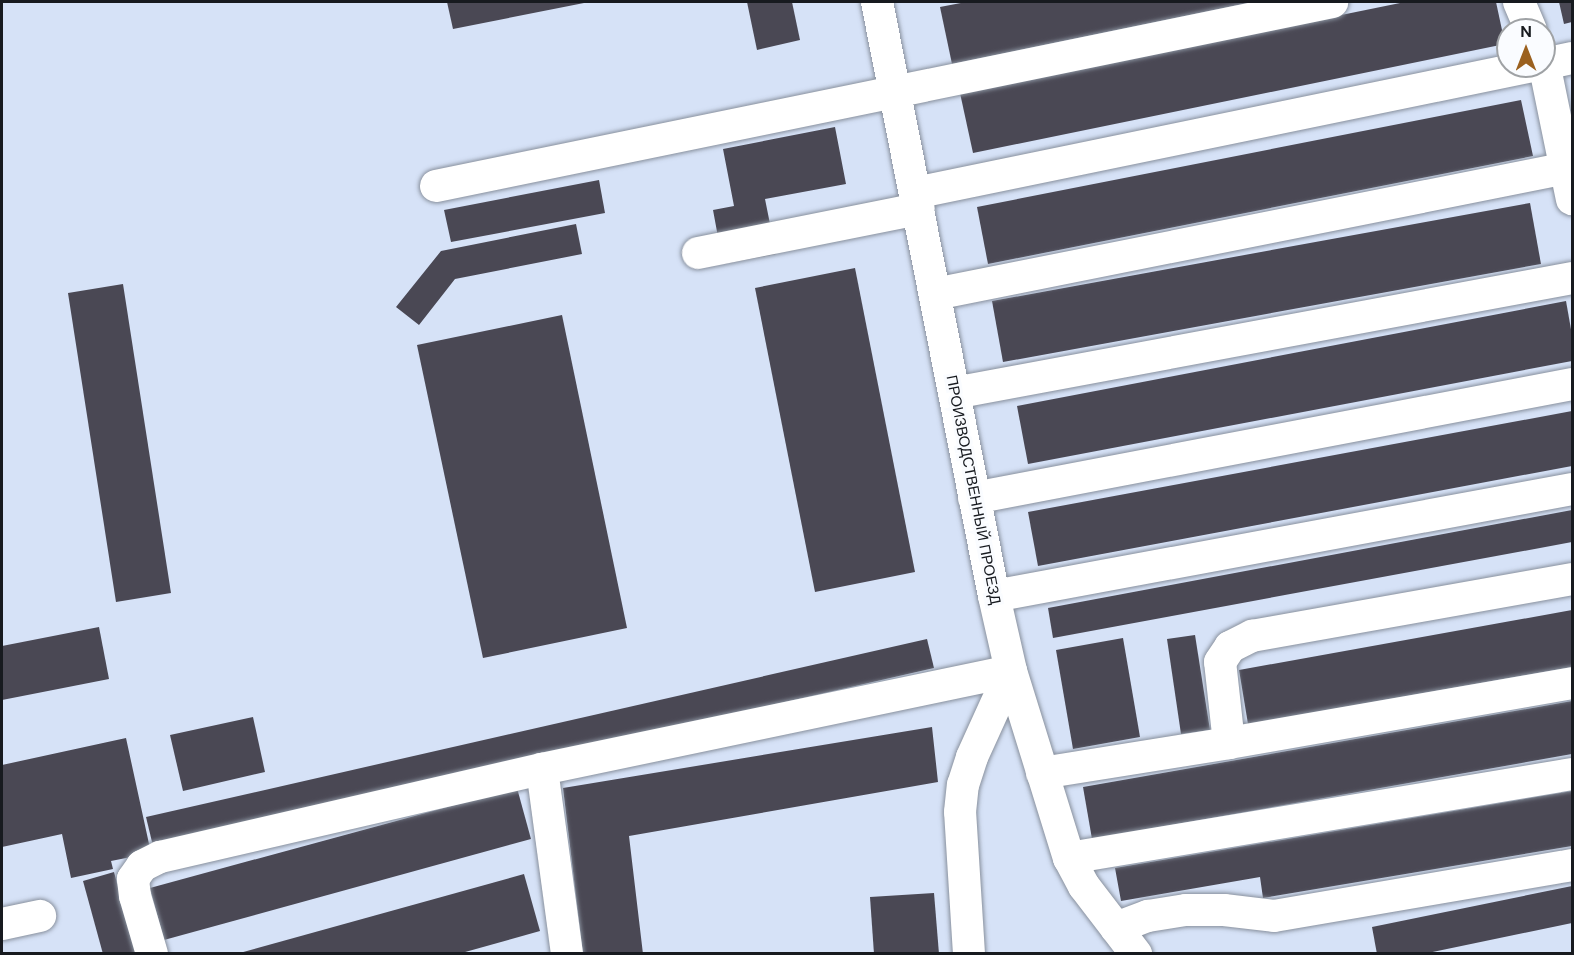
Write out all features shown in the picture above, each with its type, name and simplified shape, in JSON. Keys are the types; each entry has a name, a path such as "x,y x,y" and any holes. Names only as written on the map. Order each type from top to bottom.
{"street":[{"name":"ПРОИЗВОДСТВЕННЫЙ ПРОЕЗД","path":"878,2 993,596 1011,671 1069,858 1084,886 1136,954"},
{"path":"435,186 1332,2"},
{"path":"1519,2 1526,18"},
{"path":"1556,61 1572,58"},
{"path":"698,253 917,201 1496,74"},
{"path":"1548,78 1569,167 1572,199"},
{"path":"935,294 1569,167"},
{"path":"954,393 1572,278"},
{"path":"975,498 1572,384"},
{"path":"993,596 1572,489"},
{"path":"1229,743 1220,662 1230,646 1252,636 1572,579"},
{"path":"152,954 135,896 133,879 142,866 160,857 542,769 1011,671"},
{"path":"969,954 960,812 963,785 972,757 1011,671"},
{"path":"1042,773 1229,743 1572,682"},
{"path":"542,769 567,954"},
{"path":"1069,858 1572,774"},
{"path":"1116,927 1140,918 1186,910 1224,910 1274,916 1572,865"},
{"path":"2,924 40,916"}],"shaded area":[{"path":"2,2 1572,2 1572,953 2,954"}],"building":[{"path":"447,2 584,2 584,3 453,29"},
{"path":"747,2 792,2 800,40 757,50"},
{"path":"966,2 1248,3 952,64 940,7"},
{"path":"1405,2 1496,2 1499,18 1496,18 1496,46 973,153 960,93"},
{"path":"1559,2 1572,2 1572,22 1564,24"},
{"path":"1521,100 1533,156 988,264 977,207"},
{"path":"835,127 846,184 765,199 776,254 723,264 713,210 734,206 723,149"},
{"path":"599,180 605,213 451,242 444,210"},
{"path":"1530,203 1541,264 1003,362 992,301"},
{"path":"576,224 582,254 455,279 419,325 396,307 441,251"},
{"path":"855,268 915,572 815,592 755,288"},
{"path":"123,284 171,593 116,602 68,293"},
{"path":"1566,301 1572,335 1572,361 1028,464 1017,406"},
{"path":"562,315 627,628 483,658 417,345"},
{"path":"1572,411 1572,466 1038,566 1028,512"},
{"path":"1572,510 1572,542 1053,638 1048,608"},
{"path":"1572,610 1572,667 1248,724 1239,670"},
{"path":"99,627 109,679 2,700 2,646"},
{"path":"1195,635 1210,730 1181,734 1167,639"},
{"path":"1123,638 1140,737 1073,749 1056,650"},
{"path":"927,639 934,668 153,846 146,817"},
{"path":"1572,701 1572,754 1092,839 1083,787"},
{"path":"253,717 265,772 183,791 170,735"},
{"path":"932,727 938,782 629,836 643,954 583,954 563,788"},
{"path":"126,738 151,853 111,861 113,869 71,878 62,834 2,847 2,765"},
{"path":"517,788 531,839 164,940 150,888"},
{"path":"1572,791 1572,846 1263,898 1260,877 1121,901 1115,868"},
{"path":"114,872 136,954 103,954 83,881"},
{"path":"524,874 540,931 458,954 236,954"},
{"path":"1572,886 1572,923 1423,954 1377,954 1372,927"},
{"path":"934,893 939,954 874,954 870,897"}]}
